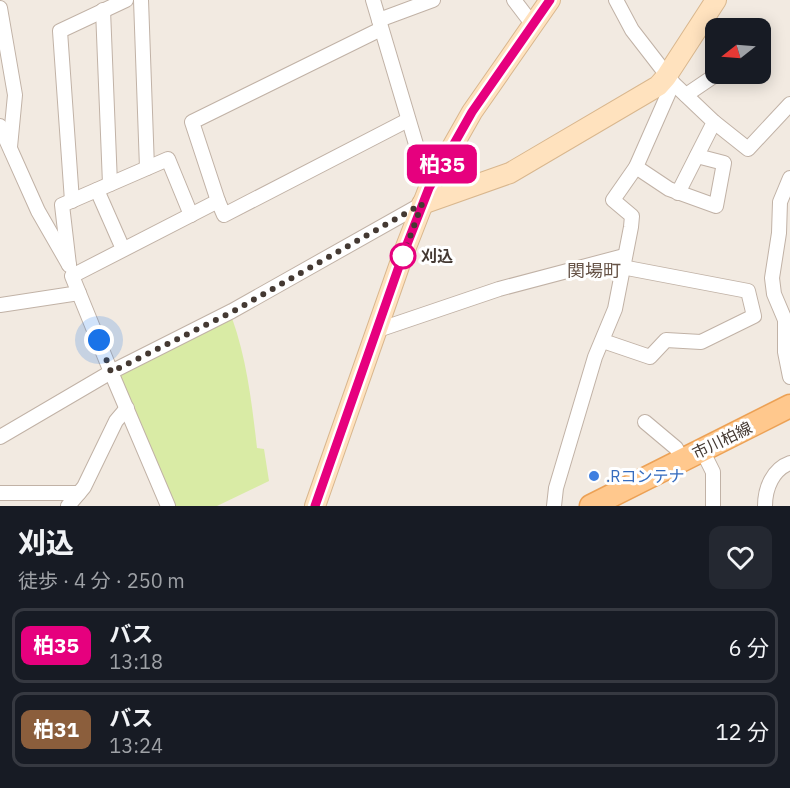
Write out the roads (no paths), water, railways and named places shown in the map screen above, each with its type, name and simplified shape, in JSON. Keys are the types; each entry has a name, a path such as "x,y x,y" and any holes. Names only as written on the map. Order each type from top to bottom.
{"main road":[{"path":"315,506 426,196 472,112 550,0"},
{"path":"426,196 510,172 669,80 716,0"},
{"name":"市川柏線","path":"591,506 790,406"}],"street":[{"path":"72,201 60,31 126,0"},
{"path":"141,0 147,168"},
{"path":"0,437 111,372 232,312 426,196 408,120 373,0"},
{"path":"408,120 224,214 192,122 433,0"},
{"path":"514,0 533,25"},
{"path":"616,0 632,30 669,80 714,122 748,149 790,104"},
{"path":"0,8 15,95 5,149"},
{"path":"103,10 110,184"},
{"path":"554,506 556,488 595,357 615,309 632,216 613,200 636,167 669,80"},
{"path":"686,95 705,82"},
{"path":"678,193 714,122"},
{"path":"0,126 5,149 70,270 168,506"},
{"path":"636,167 678,193 716,206 724,163 698,156"},
{"path":"70,270 62,205 168,159 191,215"},
{"path":"790,178 780,202 780,233 772,278 774,294 785,320 785,352 790,377"},
{"path":"97,190 123,249"},
{"path":"70,270 123,249 218,201"},
{"path":"378,330 500,289 623,261 748,291 754,316 701,342 666,340 650,357 603,341"},
{"path":"0,305 80,293"},
{"path":"68,506 84,487 116,421 127,408"},
{"path":"645,422 676,448 682,459"},
{"path":"702,450 713,471 713,506"},
{"path":"765,506 766,491 771,478 783,466 790,463"},
{"path":"0,493 79,493"}],"place":[{"name":"刈込","path":"403,256"},
{"name":".Rコンテナ","path":"594,476"}],"district":[{"name":"関場町","path":"594,270"}]}
